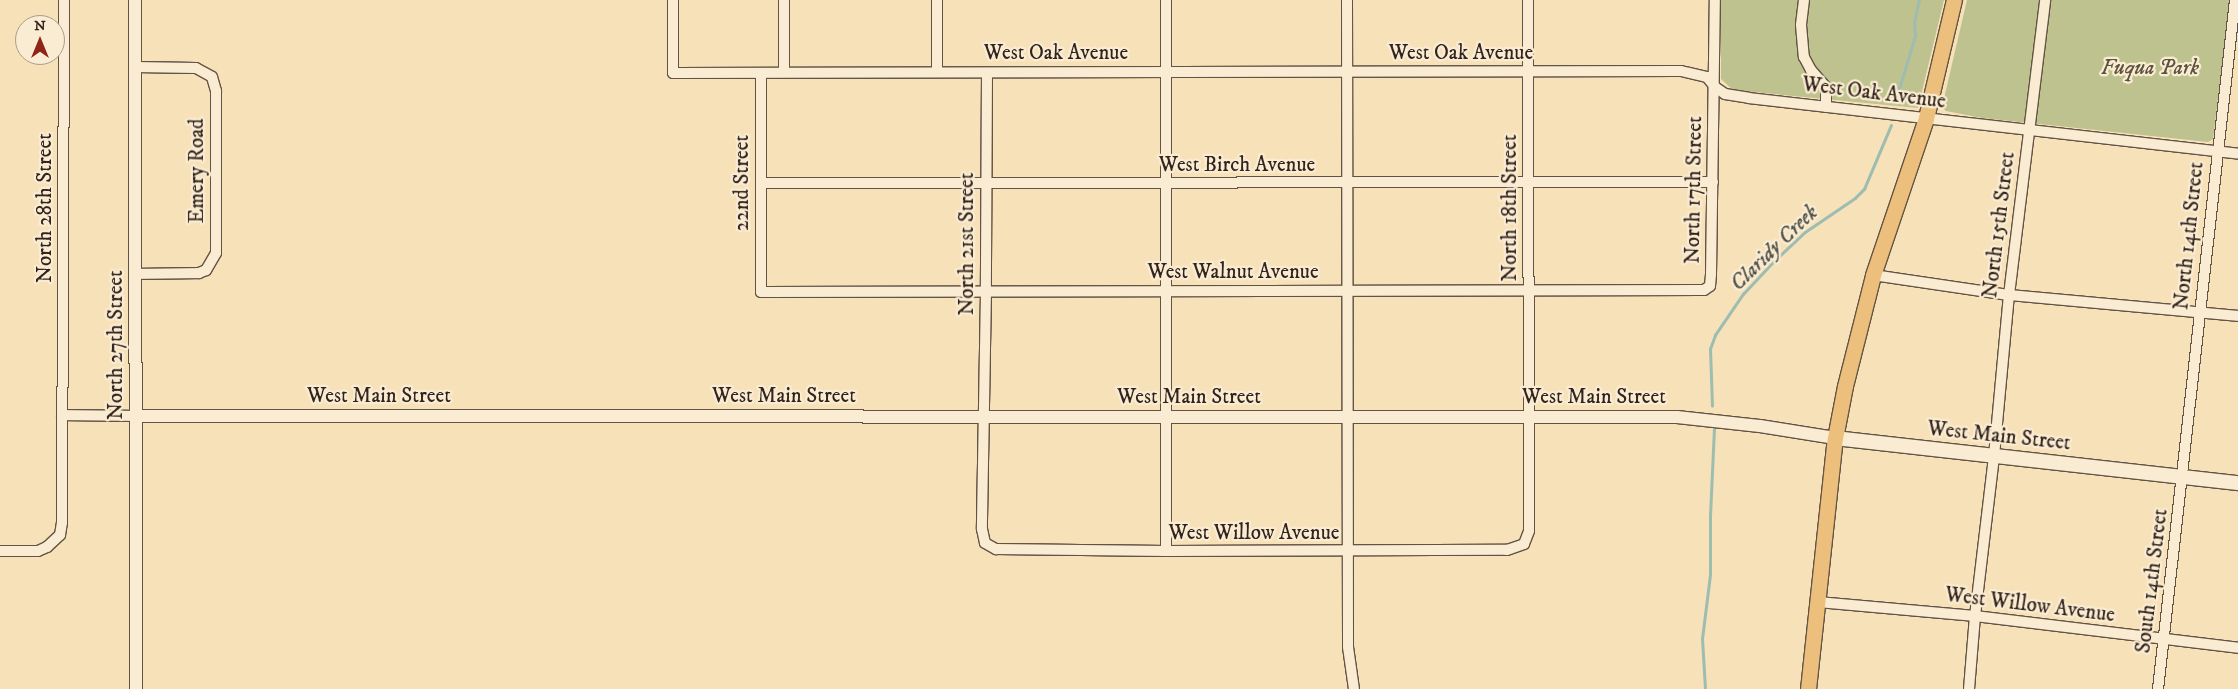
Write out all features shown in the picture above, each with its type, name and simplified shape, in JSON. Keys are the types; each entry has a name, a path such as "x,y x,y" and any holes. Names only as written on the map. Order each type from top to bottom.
{"main road":[{"path":"1808,689 1835,438 1852,354 1873,275 1926,118 1954,0"},
{"name":"West Main Street","path":"1835,438 2238,483"}],"street":[{"name":"North 28th Street","path":"0,551 38,551 47,547 60,535 62,523 64,0"},
{"name":"North 27th Street","path":"136,0 136,689"},
{"name":"West Oak Avenue","path":"673,0 673,73 761,73 784,71 987,73 1681,71 1707,77 1715,87 1725,94 2238,154"},
{"path":"784,0 784,71"},
{"path":"937,0 937,72"},
{"path":"1166,0 1166,551"},
{"path":"1347,0 1348,647 1354,689"},
{"name":"North 18th Street","path":"1524,544 1529,531 1530,417 1528,0"},
{"name":"North 17th Street","path":"1704,290 1710,286 1712,274 1715,0"},
{"path":"1804,0 1801,26 1804,57 1811,70 1826,87 1826,107"},
{"name":"North 15th Street","path":"1969,689 2009,295 2045,0"},
{"name":"North 14th Street","path":"2183,477 2235,0"},
{"name":"Emery Road","path":"135,67 196,68 212,77 216,90 216,253 206,270 199,273 135,274"},
{"name":"22nd Street","path":"761,73 761,292"},
{"name":"North 21st Street","path":"985,543 982,528 985,416 987,73"},
{"name":"West Birch Avenue","path":"761,183 1348,184 1713,182"},
{"path":"1873,275 2009,295 2238,316"},
{"name":"West Walnut Avenue","path":"761,292 1704,290"},
{"path":"62,415 136,416"},
{"name":"West Main Street","path":"136,416 1677,417 1760,426 1835,438"},
{"name":"South 14th Street","path":"2158,689 2162,639 2183,477"},
{"name":"West Willow Avenue","path":"985,543 996,549 1166,551 1507,550 1524,544"},
{"name":"West Willow Avenue","path":"1818,602 1975,616 2238,648"}],"green space":[{"path":"1721,0 1944,0 1918,108 1733,90 1721,79"},
{"name":"Fuqua Park","path":"1967,0 2230,0 2213,139 2208,142 1982,118 1946,111 1942,107"}],"waterway":[{"name":"Claridy Creek","path":"1896,99 1915,36 1914,23 1919,0"},
{"name":"Claridy Creek","path":"1712,406 1710,349 1715,335 1743,294 1774,261 1805,232 1855,198 1864,189 1891,125"},
{"name":"Claridy Creek","path":"1705,689 1702,639 1710,575 1710,516 1714,429"}]}
